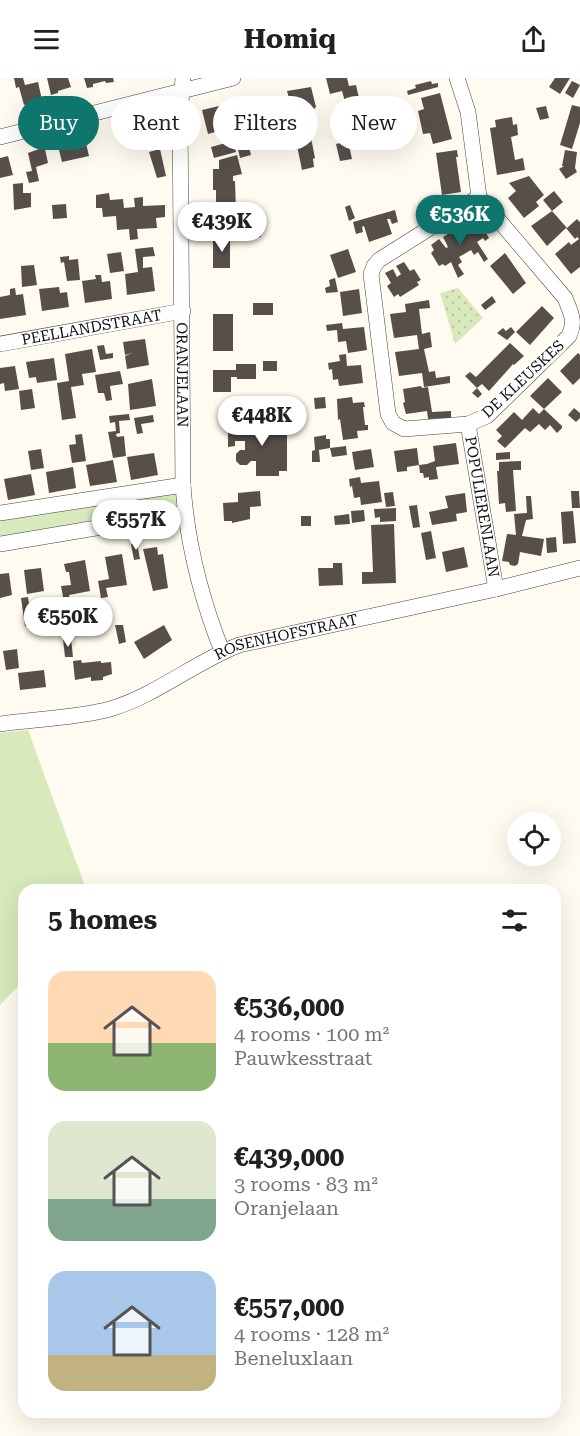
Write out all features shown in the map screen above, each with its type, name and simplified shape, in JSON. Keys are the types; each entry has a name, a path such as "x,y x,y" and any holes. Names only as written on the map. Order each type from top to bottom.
{"street":[{"path":"0,137 182,85 233,78"},
{"path":"457,78 468,112 479,197 379,260 371,274 388,414 393,423 404,429 468,424"},
{"name":"ORANJELAAN","path":"182,85 180,114 183,485 185,513 197,577 222,651"},
{"name":"DE KLEUSKES","path":"468,424 487,416 576,330 574,318 565,298 479,197"},
{"name":"PEELLANDSTRAAT","path":"0,344 183,311"},
{"name":"POPULIERENLAAN","path":"468,424 496,589"},
{"path":"0,513 183,485"},
{"path":"0,544 185,513"},
{"name":"ROSENHOFSTRAAT","path":"0,724 110,709 134,699 222,651 239,645 496,589 580,568"}],"green space":[{"path":"458,288 483,318 455,344 440,293"},
{"path":"178,491 178,501 174,508 0,538 0,519"},
{"path":"28,730 84,884 18,884 18,986 0,1005 0,733"}],"building":[{"path":"14,78 23,78 25,85 38,82 41,96 22,96 19,87 16,88"},
{"path":"47,78 68,78 71,87 51,95"},
{"path":"84,78 113,78 114,82 106,83 105,81 87,88"},
{"path":"326,78 347,78 349,86 356,85 358,96 343,96 342,91 330,94"},
{"path":"555,78 570,78 560,94 549,87"},
{"path":"431,81 432,84 438,83 438,87 408,95 407,91 416,88 415,85"},
{"path":"572,81 580,85 573,98 565,93"},
{"path":"311,87 313,96 288,96 287,91"},
{"path":"440,93 452,139 433,144 430,133 423,134 418,111 424,109 421,98"},
{"path":"572,105 580,107 580,123 572,149 560,145"},
{"path":"546,106 549,118 540,120 536,108"},
{"path":"213,107 213,133 208,134 202,110"},
{"path":"512,117 513,125 517,124 518,135 511,137 515,160 523,158 525,170 497,175 490,128 496,127 495,120"},
{"path":"213,146 213,150 235,150 236,152 214,158 211,147"},
{"path":"45,150 48,163 36,167 39,181 29,183 26,172 32,171 28,153"},
{"path":"59,150 88,150 89,156 62,162"},
{"path":"160,150 166,176 157,178 149,152"},
{"path":"238,150 250,150 251,155 240,158"},
{"path":"298,150 313,150 314,167 302,170"},
{"path":"337,150 350,150 352,159 340,161"},
{"path":"457,150 461,192 442,195 436,153"},
{"path":"565,150 577,152 575,168 577,172 566,179 559,169 564,166 562,166"},
{"path":"237,155 242,174 233,176 236,211 216,211 213,169 219,169 219,160"},
{"path":"8,156 13,175 0,178 0,158"},
{"path":"529,176 544,195 536,202 539,206 524,218 508,198 516,191 509,183"},
{"path":"23,183 23,193 31,193 31,207 14,210 13,184"},
{"path":"554,191 563,202 552,211 543,200"},
{"path":"109,193 110,200 123,199 124,208 135,207 134,198 143,197 143,206 165,205 165,217 156,218 157,228 137,229 138,239 130,240 129,229 117,230 116,216 103,217 102,208 96,208 96,195"},
{"path":"66,204 67,218 53,219 52,205"},
{"path":"350,205 355,218 349,221 345,207"},
{"path":"395,210 398,222 392,224 390,219 387,219 392,234 369,242 364,226 362,227 363,232 356,234 353,222"},
{"path":"552,211 567,228 577,219 580,222 580,267 571,274 555,254 569,242 571,245 579,239 577,237 575,239 566,228 547,246 531,226"},
{"path":"471,219 475,225 479,222 489,238 485,241 483,238 477,242 488,259 484,262 478,252 474,255 471,250 459,257 462,262 458,265 464,274 458,278 451,262 445,266 443,264 439,266 431,253 434,250 431,245 439,239 446,248 448,247 443,237 459,227 464,234 468,234 463,224"},
{"path":"259,222 261,237 234,239 236,223"},
{"path":"213,238 230,238 230,268 213,268"},
{"path":"153,247 155,256 143,257 143,268 152,267 155,291 127,295 125,274 138,272 135,249"},
{"path":"348,249 356,272 338,278 330,255"},
{"path":"121,252 124,271 110,273 107,254"},
{"path":"505,253 526,283 513,294 490,266"},
{"path":"69,256 69,260 78,259 80,280 67,281 64,262 61,263 60,257"},
{"path":"404,262 410,271 414,269 421,280 417,282 419,285 400,297 398,294 394,297 387,286 391,283 385,273 393,269 397,277 401,274 396,266"},
{"path":"34,265 37,285 22,287 21,266"},
{"path":"95,275 101,275 102,282 110,281 112,299 85,303 82,281 96,279"},
{"path":"335,278 338,292 326,293 325,288 330,286 329,280"},
{"path":"59,287 60,293 67,292 69,307 42,311 39,289"},
{"path":"15,288 16,295 23,294 26,315 0,319 0,297 10,295 10,289"},
{"path":"359,289 362,313 343,316 340,292"},
{"path":"492,296 496,302 485,310 481,305"},
{"path":"429,300 430,308 419,309 422,334 430,332 432,347 424,349 429,372 435,371 436,378 450,376 450,383 424,387 422,373 399,376 395,352 419,349 417,335 394,338 390,314 406,312 405,304"},
{"path":"253,303 273,303 273,315 253,315"},
{"path":"542,306 554,318 530,345 516,332"},
{"path":"213,314 233,314 233,351 213,351"},
{"path":"342,323 343,329 364,327 367,350 348,353 346,341 338,342 337,330 327,331 326,325"},
{"path":"511,327 515,332 507,340 497,333 503,328 506,331"},
{"path":"145,339 149,365 127,369 125,356 132,353 125,355 123,342"},
{"path":"510,343 524,356 513,364 489,391 482,384 477,388 465,376 470,372 476,377"},
{"path":"104,345 106,354 113,353 113,358 100,360 97,346"},
{"path":"92,349 96,372 82,374 84,385 71,387 76,418 62,420 57,383 69,381 65,354"},
{"path":"578,353 580,355 580,378 573,385 560,371"},
{"path":"346,354 347,366 361,365 363,383 339,386 338,379 333,380 332,369 329,370 328,363 340,361 339,355"},
{"path":"54,358 57,380 37,383 36,377 29,378 26,362"},
{"path":"263,361 277,361 277,371 263,371"},
{"path":"236,364 256,364 256,379 231,377 231,392 213,392 213,370 236,370"},
{"path":"15,366 19,389 5,391 4,383 0,384 0,368"},
{"path":"120,371 123,384 110,386 112,400 106,401 104,393 98,393 95,375"},
{"path":"548,378 562,392 544,409 530,396"},
{"path":"152,379 156,406 130,410 128,384"},
{"path":"421,386 422,388 428,387 432,412 451,411 451,418 428,419 427,411 406,414 403,389"},
{"path":"477,388 482,394 478,398 472,393"},
{"path":"32,389 35,408 21,410 19,391"},
{"path":"325,397 326,408 315,409 314,398"},
{"path":"352,397 353,403 364,402 365,425 368,425 368,430 357,431 358,438 343,440 340,419 338,420 337,399"},
{"path":"533,408 539,414 544,409 562,428 557,433 550,425 545,430 539,424 530,432 525,428 505,448 497,441 502,436 496,430 514,412 522,420"},
{"path":"574,408 580,413 580,418 576,422 568,415"},
{"path":"129,414 130,420 119,421 120,433 116,434 117,437 124,436 126,456 113,458 108,432 116,431 115,422 110,423 109,416"},
{"path":"153,415 154,422 141,424 143,433 137,434 134,418"},
{"path":"287,423 287,471 279,471 279,476 256,476 256,461 240,465 236,461 236,454 240,450 245,450 245,441 235,441 235,446 228,447 228,430 234,430 234,425"},
{"path":"82,434 86,461 72,463 69,445 76,444 75,435"},
{"path":"326,435 326,439 330,439 330,448 319,450 320,462 312,462 312,451 315,450 314,437"},
{"path":"456,443 459,464 436,467 438,479 424,478 423,473 420,473 419,465 435,461 433,446"},
{"path":"346,446 347,455 332,457 330,448"},
{"path":"417,448 419,465 407,467 407,471 397,472 394,451"},
{"path":"41,449 44,468 31,470 28,451"},
{"path":"371,449 374,467 355,470 352,452"},
{"path":"510,452 510,459 496,460 496,453"},
{"path":"154,453 158,475 131,480 127,457"},
{"path":"113,460 117,482 90,486 86,465"},
{"path":"521,461 521,470 513,470 516,511 506,512 505,503 499,504 497,471 499,471 499,462"},
{"path":"73,467 76,488 49,493 46,472"},
{"path":"31,474 35,495 8,500 4,479"},
{"path":"360,477 361,483 379,481 382,502 361,505 360,497 354,498 349,479"},
{"path":"260,491 261,506 250,507 250,519 232,523 232,521 224,521 223,503 238,502 238,493"},
{"path":"571,491 579,491 580,508 572,508"},
{"path":"393,492 395,506 386,507 384,493"},
{"path":"465,493 467,512 456,514 457,521 432,525 429,512 448,508 445,496"},
{"path":"526,496 531,496 533,519 526,520 522,536 544,539 541,556 520,552 518,564 515,566 502,561 507,534 516,535 514,514 527,513"},
{"path":"417,505 420,527 413,528 409,506"},
{"path":"396,508 396,521 380,522 380,517 375,518 374,509"},
{"path":"364,510 365,521 352,523 351,511"},
{"path":"573,511 576,543 563,544 561,512"},
{"path":"349,514 350,524 335,525 334,516"},
{"path":"301,516 311,516 311,526 301,526"},
{"path":"394,524 396,583 362,584 362,572 373,572 371,525"},
{"path":"431,531 436,558 426,560 421,533"},
{"path":"556,537 557,552 547,553 546,538"},
{"path":"137,543 140,559 134,560 131,544"},
{"path":"157,547 158,555 163,554 168,588 153,591 143,549"},
{"path":"464,547 468,567 446,572 442,552"},
{"path":"122,554 127,585 106,588 108,597 101,598 98,581 109,579 105,557"},
{"path":"85,560 90,591 69,595 70,601 64,602 61,586 71,585 69,572 66,572 64,564"},
{"path":"333,563 342,563 343,585 319,586 318,568 333,568"},
{"path":"41,568 44,591 27,594 24,570"},
{"path":"9,573 12,595 0,598 0,574"},
{"path":"28,597 32,626 25,626 21,598"},
{"path":"70,619 71,631 63,632 61,621"},
{"path":"115,625 123,625 126,642 119,644"},
{"path":"164,625 172,640 144,659 134,642"},
{"path":"71,638 73,657 65,657 63,639"},
{"path":"17,649 19,668 6,670 3,651"},
{"path":"81,660 82,663 111,662 112,674 103,677 103,680 91,681 91,677 75,680 73,661"},
{"path":"44,670 46,687 20,690 18,673"}]}
